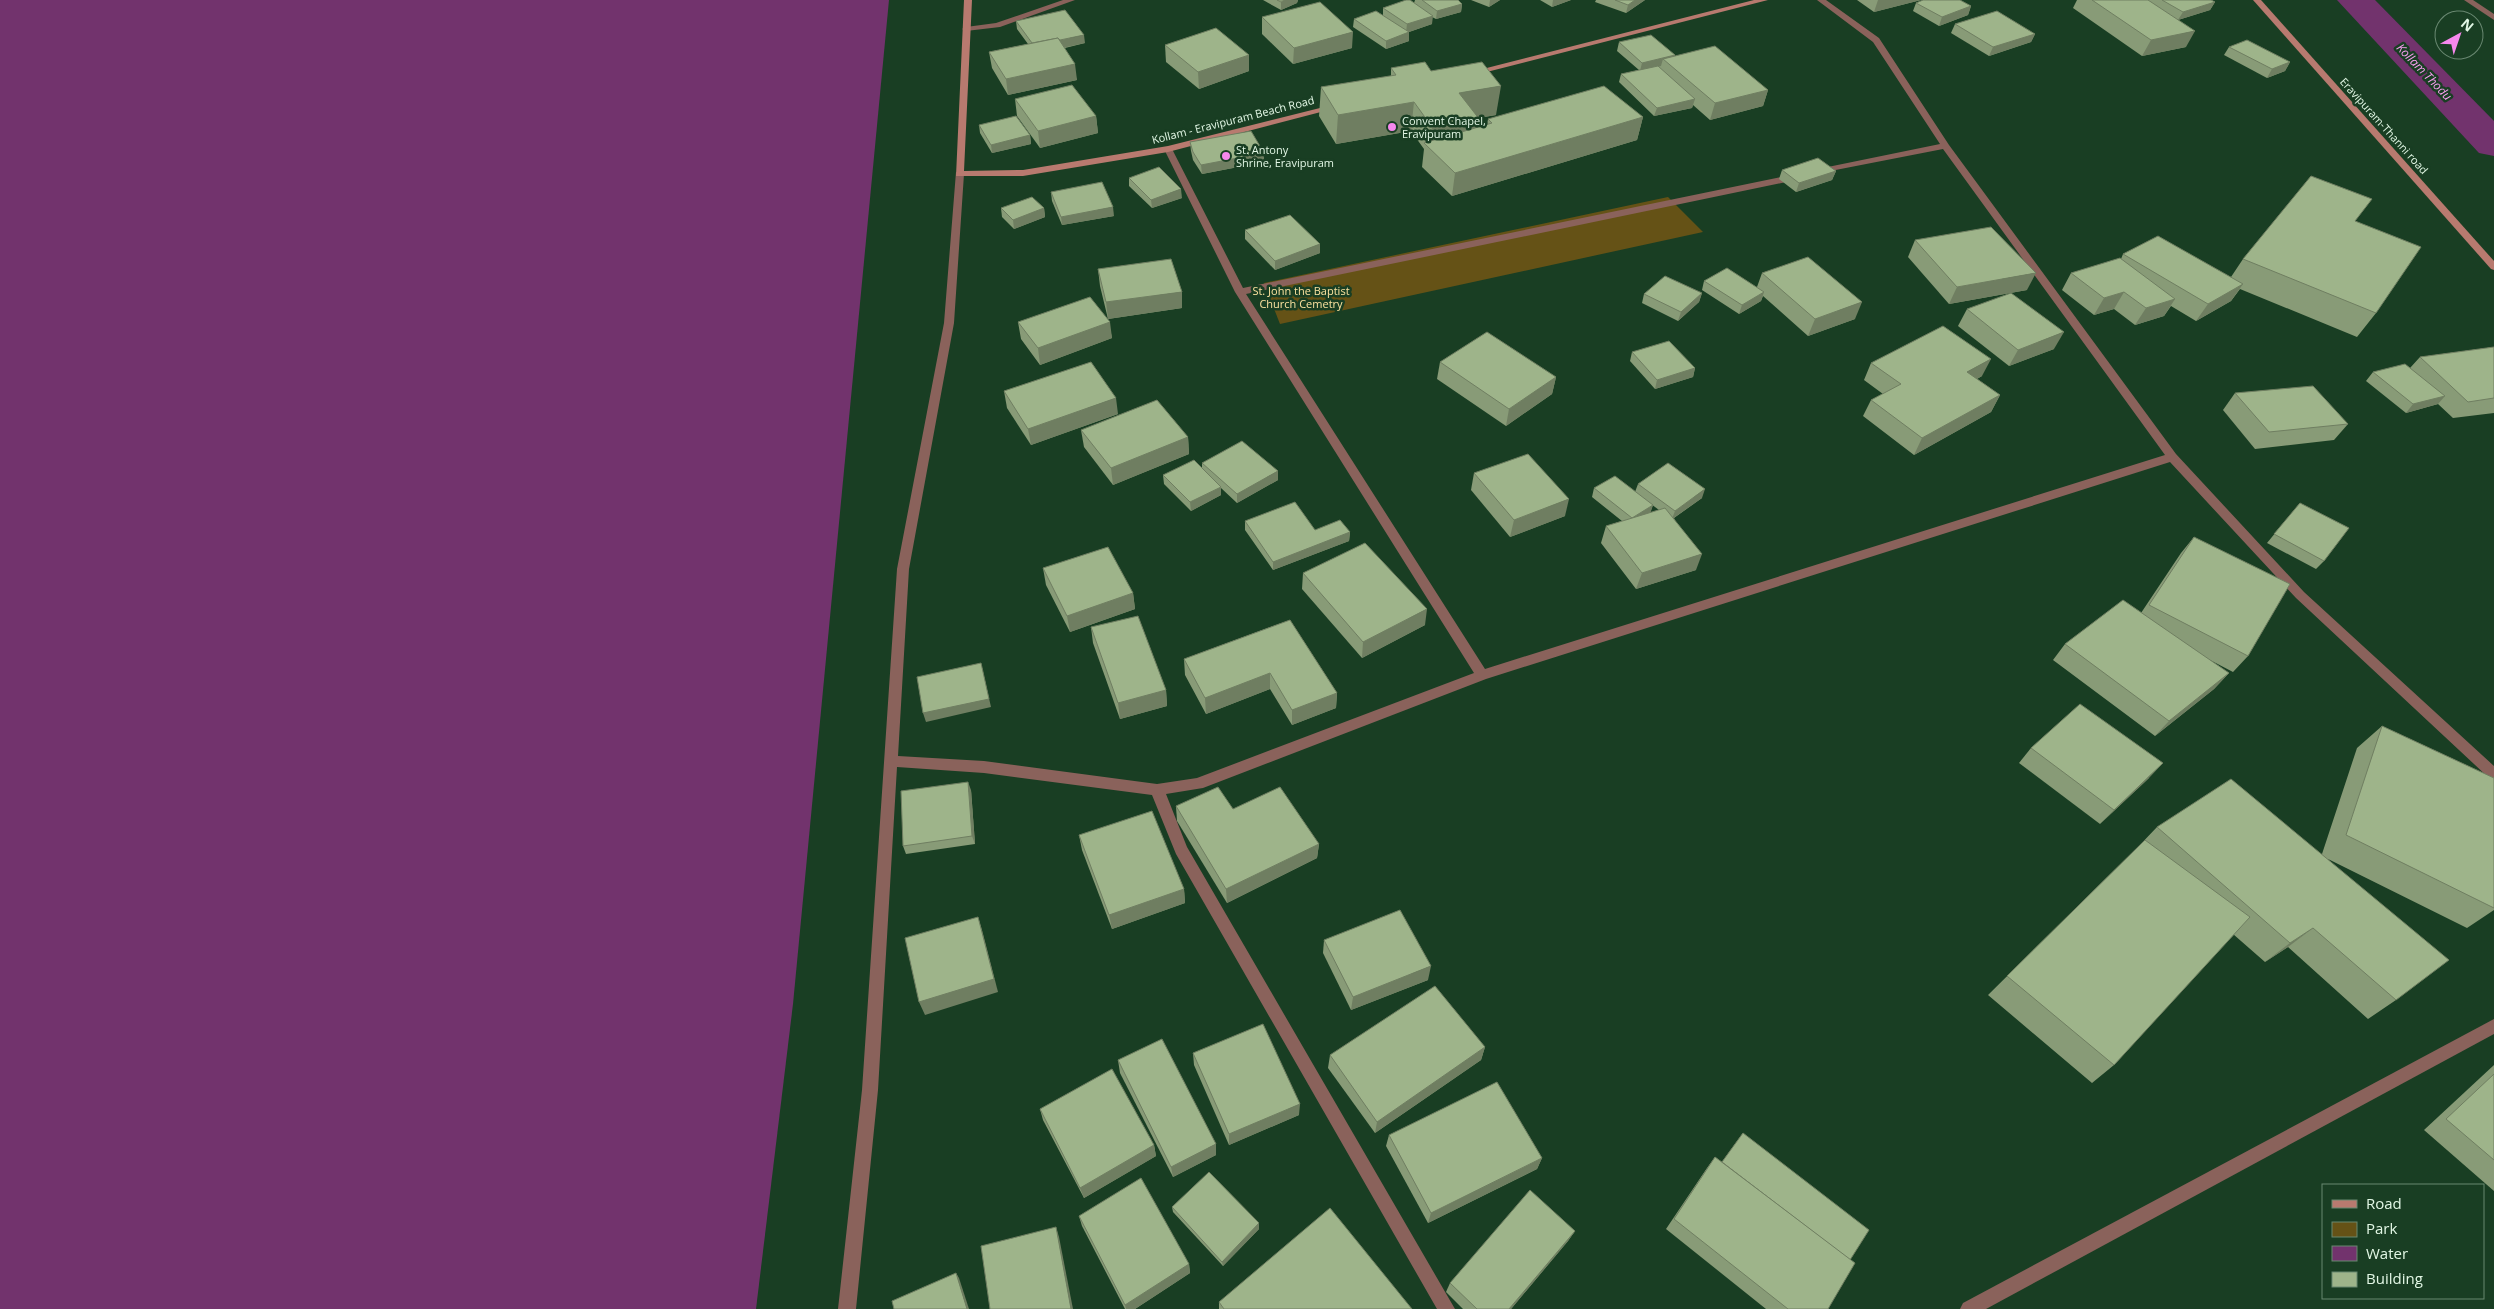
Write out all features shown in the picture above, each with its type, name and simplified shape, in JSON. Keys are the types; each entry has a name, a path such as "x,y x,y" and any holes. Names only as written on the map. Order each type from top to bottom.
{"main road":[{"path":"959,174 968,0"},
{"path":"1466,74 1764,0"},
{"name":"Eravipuram-Thanni road","path":"2257,0 2494,267"},
{"name":"Kollam - Eravipuram Beach Road","path":"959,174 1023,173 1168,149 1350,103"}],"street":[{"path":"966,29 997,25 1071,0"},
{"path":"1821,0 1876,40 1945,146 2172,456 2300,595 2494,774"},
{"path":"2468,0 2494,18"},
{"path":"1240,292 1945,146"},
{"path":"1168,149 1240,292 1482,675"},
{"path":"847,1309 870,1090 903,569 948,323 959,174"},
{"path":"891,761 984,767 1157,790 1198,784 1482,675 2172,456"},
{"path":"1157,790 1181,850 1446,1309"},
{"path":"1969,1309 2494,1026"}],"green space":[{"name":"St. John the Baptist Church Cemetry","path":"1668,197 1703,232 1280,324 1264,283"}],"water":[{"path":"0,0 889,0 793,1004 756,1309 0,1309"}],"building":[{"path":"1410,0 1433,16 1407,24 1383,8"},
{"path":"1422,0 1458,0 1462,4 1437,11"},
{"path":"1615,0 1635,0 1628,5"},
{"path":"1923,0 1960,0 1971,6 1942,17 1916,3"},
{"path":"2092,0 2148,0 2195,31 2151,40"},
{"path":"2162,0 2211,0 2215,2 2183,12"},
{"path":"1320,2 1353,32 1294,48 1262,17"},
{"path":"1065,10 1084,35 1032,43 1016,21"},
{"path":"1376,11 1409,32 1386,41 1354,19"},
{"path":"1997,11 2035,34 1993,47 1955,24"},
{"path":"1216,28 1249,55 1198,72 1165,45"},
{"path":"1651,35 1675,55 1642,63 1619,42"},
{"path":"1058,38 1075,64 1006,79 989,52"},
{"path":"2247,40 2290,62 2272,69 2229,47"},
{"path":"1715,46 1768,90 1715,103 1663,59"},
{"path":"1425,62 1431,71 1482,62 1501,86 1459,93 1480,120 1432,127 1414,102 1338,115 1321,87 1396,75 1391,68"},
{"path":"1658,66 1695,99 1657,108 1621,74"},
{"path":"1072,85 1096,116 1038,131 1015,99"},
{"path":"1604,86 1643,117 1455,173 1424,143 1492,123 1488,119"},
{"path":"1016,116 1030,135 991,145 979,125"},
{"name":"St. Antony Shrine, Eravipuram","path":"1251,131 1264,153 1201,165 1193,152 1190,142"},
{"path":"1818,158 1836,171 1799,183 1782,170"},
{"path":"1159,167 1181,189 1151,200 1129,178"},
{"path":"2311,176 2372,199 2355,221 2421,247 2376,313 2243,259"},
{"path":"1102,182 1113,207 1061,217 1051,192"},
{"path":"1032,197 1044,208 1013,220 1001,208"},
{"path":"1290,215 1320,244 1275,261 1245,230"},
{"path":"1991,227 2036,273 1957,287 1915,240"},
{"path":"2158,236 2243,284 2208,304 2123,254"},
{"path":"1808,257 1862,302 1815,319 1762,273"},
{"path":"2120,258 2175,299 2146,308 2124,292 2104,298 2071,273"},
{"path":"1171,259 1182,292 1106,302 1098,269"},
{"path":"1727,268 1764,292 1742,305 1704,281"},
{"path":"1665,276 1702,293 1681,312 1644,294"},
{"path":"2011,293 2064,332 2018,350 1967,309"},
{"path":"1090,297 1110,322 1038,348 1018,322"},
{"path":"1943,326 1991,359 1967,372 2000,395 1922,438 1871,400 1901,384 1871,363"},
{"path":"1487,332 1556,377 1509,409 1440,362"},
{"path":"1669,341 1695,368 1657,380 1632,352"},
{"path":"2494,347 2494,398 2468,402 2420,357"},
{"path":"1091,362 1116,398 1028,429 1004,391"},
{"path":"2405,364 2445,396 2413,404 2373,372"},
{"path":"2313,386 2348,424 2269,432 2235,393"},
{"path":"1157,400 1188,437 1111,468 1081,430"},
{"path":"1242,441 1278,471 1237,494 1202,463"},
{"path":"1528,454 1569,499 1514,520 1474,473"},
{"path":"1194,460 1221,487 1190,502 1163,475"},
{"path":"1668,463 1705,489 1675,511 1638,484"},
{"path":"1615,476 1653,505 1632,518 1594,488"},
{"path":"1295,502 1315,530 1340,520 1350,532 1273,562 1245,521"},
{"path":"2300,503 2349,528 2324,561 2274,534"},
{"path":"1665,508 1702,554 1642,573 1606,526"},
{"path":"2194,537 2290,584 2248,656 2149,605"},
{"path":"1365,543 1427,609 1363,642 1303,573"},
{"path":"1108,547 1133,593 1067,616 1043,568"},
{"path":"2123,600 2229,673 2169,721 2065,644"},
{"path":"1138,616 1166,690 1118,703 1091,627"},
{"path":"1290,620 1337,693 1292,710 1270,673 1205,698 1184,659"},
{"path":"981,663 989,699 923,713 917,677"},
{"path":"2080,704 2163,763 2114,810 2031,748"},
{"path":"2382,726 2494,778 2494,908 2346,835"},
{"path":"2231,779 2449,960 2396,1000 2313,928 2290,943 2157,827"},
{"path":"968,782 972,836 903,846 901,791"},
{"path":"1218,787 1233,809 1280,787 1319,844 1226,889 1176,806"},
{"path":"1152,811 1184,889 1109,915 1079,835"},
{"path":"2145,840 2250,917 2114,1065 2007,976"},
{"path":"1400,910 1431,966 1353,997 1324,940"},
{"path":"978,917 994,979 919,1002 905,938"},
{"path":"1435,986 1485,1047 1377,1122 1330,1055"},
{"path":"1263,1024 1300,1104 1229,1134 1193,1053"},
{"path":"1162,1039 1216,1144 1171,1167 1118,1060"},
{"path":"1112,1069 1154,1145 1080,1188 1040,1109"},
{"path":"2494,1074 2494,1160 2446,1119"},
{"path":"1497,1082 1542,1158 1431,1213 1389,1135"},
{"path":"1743,1133 1869,1230 1850,1260 1722,1162"},
{"path":"1715,1157 1855,1263 1828,1309 1788,1309 1674,1219"},
{"path":"1209,1172 1259,1223 1222,1262 1172,1207"},
{"path":"1141,1178 1189,1264 1125,1305 1079,1216"},
{"path":"1530,1190 1575,1231 1509,1309 1477,1309 1450,1283"},
{"path":"1330,1208 1412,1309 1224,1309 1219,1302"},
{"path":"1056,1227 1071,1309 990,1309 981,1246"},
{"path":"956,1273 967,1309 894,1309 892,1301"}],"waterway":[{"name":"Kollam Thodu","path":"2355,0 2494,144"}],"place":[{"name":"Convent Chapel, Eravipuram","path":"1392,127"},
{"name":"St. Antony Shrine, Eravipuram","path":"1226,156"}]}
